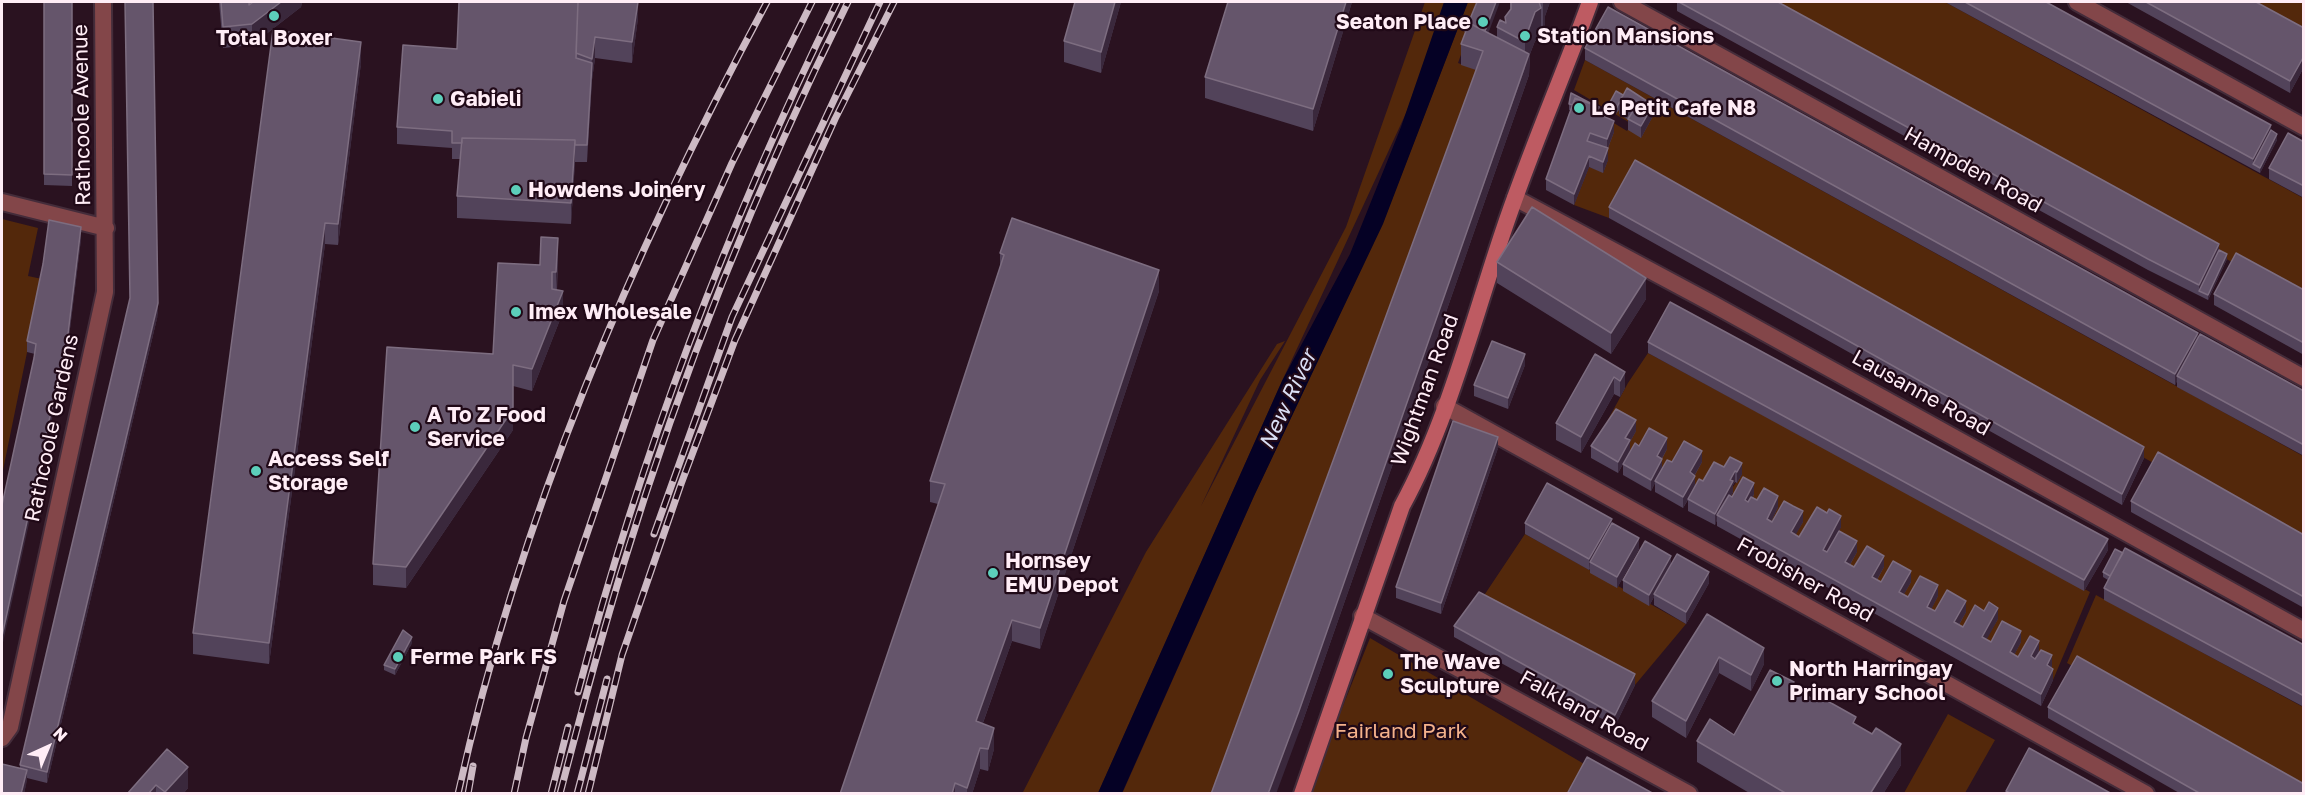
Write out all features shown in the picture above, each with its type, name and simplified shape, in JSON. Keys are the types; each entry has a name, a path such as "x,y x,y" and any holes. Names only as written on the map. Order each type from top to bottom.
{"main road":[{"name":"Wightman Road","path":"1302,794 1402,506 1416,481 1444,406 1515,198 1590,2"}],"street":[{"name":"Rathcoole Avenue","path":"103,2 106,228"},
{"name":"Hampden Road","path":"1622,2 2304,378"},
{"path":"2077,2 2304,127"},
{"name":"Lausanne Road","path":"1515,198 1742,320 2304,632"},
{"path":"2,202 106,228"},
{"name":"Rathcoole Gardens","path":"2,738 10,727 105,292 106,228"},
{"name":"Frobisher Road","path":"1444,406 2146,794"},
{"name":"Falkland Road","path":"1362,616 1689,794"}],"green space":[{"path":"1425,2 1446,2 1407,111 1282,381 1098,793 1022,794 1146,552 1277,344 1285,341 1260,380 1201,506 1346,227"},
{"path":"1468,2 1480,2 1458,63 1483,72 1218,793 1122,794 1254,496 1383,222"},
{"path":"1758,2 1945,2 2303,198 2303,301"},
{"path":"2236,2 2303,2 2303,39"},
{"path":"1585,60 2303,456 2303,547 1635,172 1609,218 1574,205 1589,167 1603,172 1608,160 1594,111 1627,131 1632,124 1574,90"},
{"path":"2,219 38,228 28,276 42,279 2,475"},
{"path":"1648,353 2090,592 2053,680 2047,676 2051,666 2018,668 1954,633 1966,612 1935,622 1823,561 1841,527 1799,548 1791,543 1802,522 1772,533 1726,505 1733,493 1730,491 1742,474 1703,492 1599,436 1628,383"},
{"path":"1525,534 1686,624 1635,685 1479,603"},
{"path":"2096,595 2303,707 2303,793 2299,793 2067,663"},
{"name":"Fairland Park","path":"1370,638 1596,771 1587,793 1308,794"},
{"path":"1948,714 1995,740 1965,793 1904,793"}],"water":[{"name":"New River","path":"1444,2 1468,2 1383,224 1254,496 1122,793 1098,793 1282,381 1350,254 1401,127"}],"building":[{"path":"44,2 72,2 72,175 44,174"},
{"path":"125,2 153,2 158,303 47,772 20,765 130,298"},
{"path":"221,2 249,2 249,5 253,2 281,2 252,24 223,27"},
{"path":"459,2 578,2 576,58 592,63 587,145 575,145 575,140 462,138 462,143 452,143 452,131 397,127 403,45 457,49"},
{"path":"578,2 638,2 632,42 595,37 592,59 576,53"},
{"path":"1075,2 1115,2 1101,52 1064,41"},
{"path":"1228,2 1346,2 1313,109 1205,77"},
{"path":"1477,2 1496,2 1485,31 1469,23 1465,31"},
{"path":"1511,2 1539,2 1541,8 1535,12 1528,31 1530,35 1525,42 1497,27 1500,20 1506,23 1505,17 1511,9"},
{"path":"1679,2 1778,2 2219,244 2199,285 2148,259"},
{"path":"1965,2 2046,2 2271,125 2253,159"},
{"path":"2146,2 2256,2 2304,28 2304,56 2290,81"},
{"path":"1608,7 2198,333 2175,374 1585,48"},
{"path":"1469,23 1529,54 1268,794 1211,794 1483,51 1461,44"},
{"name":"Access Self Storage","path":"273,30 361,42 338,224 325,223 269,643 193,633"},
{"path":"1627,88 1653,105 1641,126 1628,119 1633,111 1619,103"},
{"path":"1616,91 1623,95 1616,109 1609,104"},
{"path":"1571,93 1594,105 1575,98 1573,105 1569,104"},
{"path":"1575,98 1599,107 1597,113 1614,121 1607,139 1590,133 1587,141 1608,148 1603,162 1589,156 1574,194 1546,179"},
{"path":"2271,130 2277,134 2260,168 2253,164"},
{"path":"2288,133 2304,142 2304,186 2269,168"},
{"name":"Howdens Joinery","path":"462,138 575,140 571,203 457,196"},
{"path":"1635,160 2144,447 2122,494 1609,207"},
{"path":"1532,207 1646,278 1611,333 1497,262"},
{"name":"Hornsey EMU Depot","path":"1012,218 1159,270 1040,628 1012,620 976,721 994,728 988,749 980,748 967,788 955,783 952,794 840,794 945,484 930,481 1004,255 1000,253"},
{"path":"49,220 81,227 68,334 2,636 2,505 34,358 36,344 27,341 43,264"},
{"path":"541,237 558,238 556,272 552,272 552,289 563,291 532,369 513,365 513,409 406,567 373,564 387,347 493,354 498,263 540,265"},
{"path":"2219,250 2227,254 2208,295 2199,291"},
{"path":"2236,253 2304,290 2304,343 2214,294"},
{"path":"1670,302 2108,539 2084,580 1648,342"},
{"path":"2200,334 2304,391 2304,445 2177,376"},
{"path":"1492,341 1525,354 1508,398 1474,385"},
{"path":"1595,354 1625,372 1620,381 1614,377 1581,437 1556,423"},
{"path":"1616,409 1636,420 1625,438 1630,440 1618,462 1591,446"},
{"path":"1453,421 1498,437 1441,603 1396,587"},
{"path":"1649,428 1667,438 1657,456 1662,459 1651,480 1623,464 1635,443 1639,446"},
{"path":"1684,441 1702,451 1690,472 1695,476 1683,497 1655,481 1667,460 1672,462"},
{"path":"2158,452 2304,535 2304,597 2131,501"},
{"path":"1730,457 1742,463 1730,480 1733,481 1715,514 1688,499 1699,479 1703,481 1714,462 1724,467"},
{"path":"1743,477 1754,483 1745,500 1748,502 1751,497 1757,500 1764,488 1778,496 1767,519 1772,522 1784,501 1803,511 1791,532 1799,537 1817,507 1827,513 1829,509 1841,516 1823,550 1827,552 1839,531 1857,541 1845,562 1854,567 1867,546 1884,556 1872,577 1881,582 1893,561 1911,571 1899,592 1908,597 1920,576 1938,585 1927,607 1935,611 1947,590 1966,601 1954,622 1963,627 1975,605 1984,611 1989,602 1998,608 1982,637 1991,642 2002,621 2021,631 2010,652 2018,657 2030,636 2039,641 2031,656 2035,659 2041,650 2052,655 2047,665 2053,669 2041,694 1717,515 1729,495 1732,497"},
{"path":"1547,483 1612,519 1589,559 1525,523"},
{"path":"1612,523 1639,538 1617,577 1590,562"},
{"path":"1645,541 1671,556 1649,595 1623,580"},
{"path":"2125,548 2304,645 2304,696 2104,588"},
{"path":"2115,549 2123,553 2110,576 2103,572"},
{"path":"1677,554 1709,572 1686,612 1654,594"},
{"path":"1479,592 1635,674 1615,715 1454,626"},
{"path":"1707,614 1764,648 1751,675 1719,657 1686,721 1652,701"},
{"name":"Ferme Park FS","path":"403,630 412,637 395,669 384,665"},
{"path":"2077,656 2304,784 2304,794 2201,794 2048,707"},
{"path":"1770,670 1794,682 1792,686 1812,699 1815,694 1856,717 1853,723 1872,734 1876,728 1901,744 1870,794 1787,794 1697,741 1710,719 1734,735"},
{"path":"2029,748 2112,794 2011,794 2006,791"},
{"path":"167,749 188,767 165,792 156,785 148,794 127,794"},
{"path":"1587,757 1654,794 1567,794"},
{"path":"2,764 27,770 21,794 2,792"}],"railway":[{"path":"458,794 513,587 547,487 585,387 670,192 767,2"},
{"path":"514,794 526,738 564,601 653,340 732,163 812,2"},
{"path":"578,692 630,514 690,340 759,169 837,2"},
{"path":"560,794 615,594 670,421 753,209 783,139 848,2"},
{"path":"654,534 732,317 880,2"},
{"path":"588,794 622,655 681,484 735,340 835,119 894,2"},
{"path":"577,794 607,679"},
{"path":"551,794 568,727"},
{"path":"468,794 473,766"}],"place":[{"name":"Total Boxer","path":"274,16"},
{"name":"Seaton Place","path":"1483,22"},
{"name":"Station Mansions","path":"1525,36"},
{"name":"Gabieli","path":"438,99"},
{"name":"Le Petit Cafe N8","path":"1579,108"},
{"name":"Howdens Joinery","path":"516,190"},
{"name":"Imex Wholesale","path":"516,312"},
{"name":"A To Z Food Service","path":"415,427"},
{"name":"Access Self Storage","path":"256,471"},
{"name":"Hornsey EMU Depot","path":"993,573"},
{"name":"Ferme Park FS","path":"398,657"},
{"name":"The Wave Sculpture","path":"1388,674"},
{"name":"North Harringay Primary School","path":"1777,681"}]}
